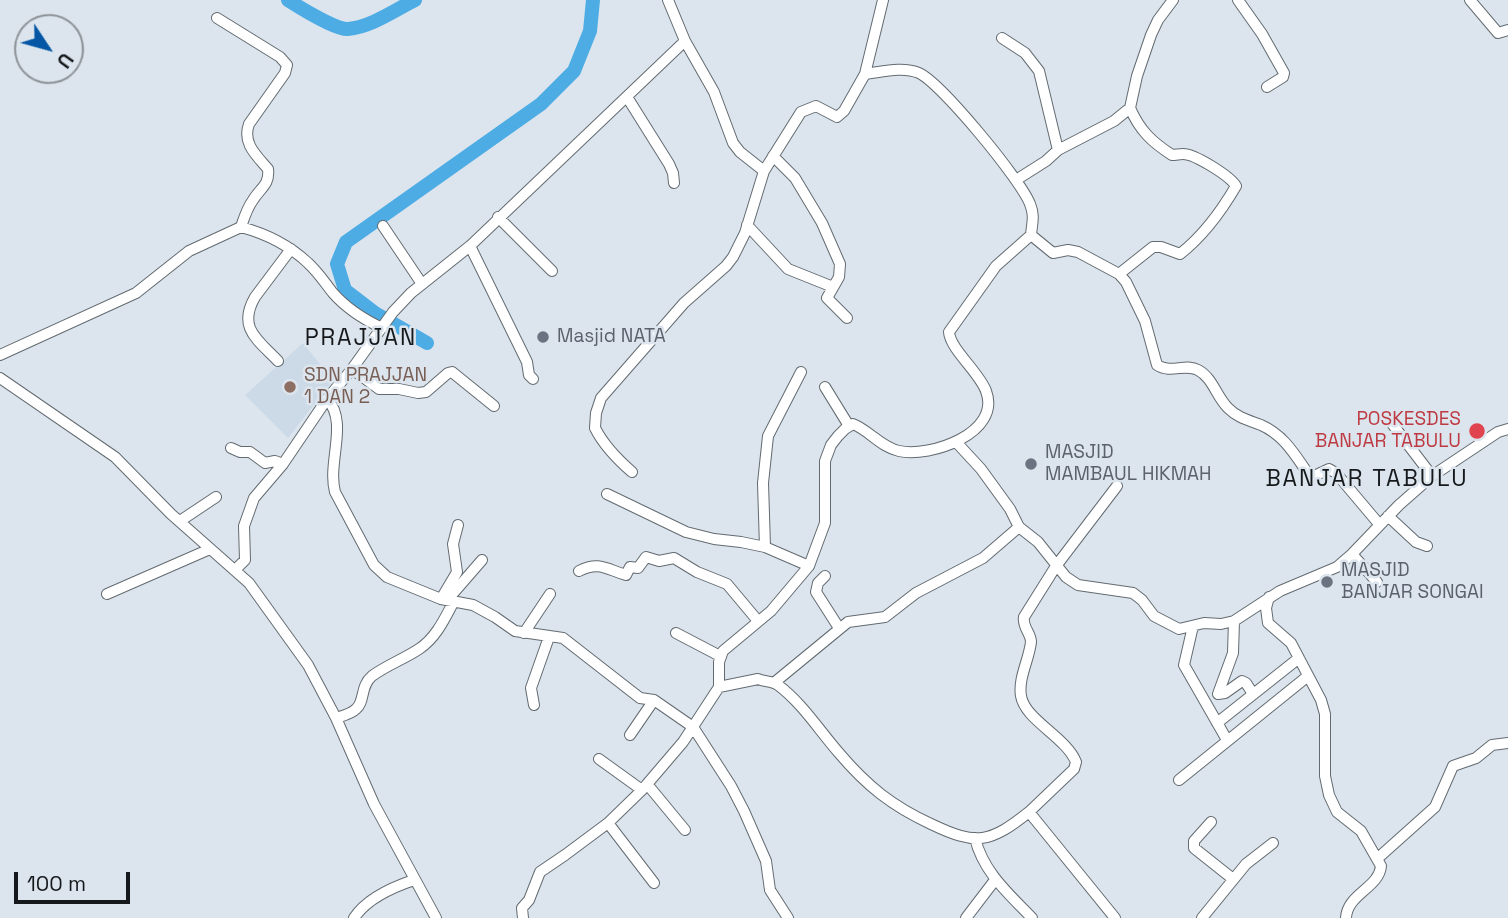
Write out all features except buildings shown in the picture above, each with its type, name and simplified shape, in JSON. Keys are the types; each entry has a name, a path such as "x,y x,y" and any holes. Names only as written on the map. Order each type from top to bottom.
{"street":[{"path":"668,0 685,41 714,92 733,143 764,172"},
{"path":"632,472 611,454 609,446 595,428 599,401 684,303 733,257 747,225 764,172 804,109 816,106 840,117 865,74 883,0"},
{"path":"1119,274 1153,247 1180,254 1209,225 1236,186 1226,176 1192,156 1185,153 1172,155 1149,139 1138,126 1130,108 1151,35 1173,0"},
{"path":"1238,0 1262,34 1284,73 1283,77 1267,87"},
{"path":"1471,0 1498,33 1508,30"},
{"path":"217,18 280,57 287,65 285,73 249,124 246,133 246,140 268,169 268,175 265,186 246,212 241,228"},
{"path":"1002,38 1024,53 1035,65 1058,150"},
{"path":"235,570 245,560 244,526 254,498 283,464 327,399 393,312 422,284 470,246 685,41"},
{"path":"523,918 523,908 540,872 579,846 645,787 683,742 719,687 720,656 789,592 809,566 825,523 825,461 831,445 853,424 883,445 908,453 957,443 972,432 984,417 987,406 986,392 952,341 949,332 996,266 1031,235 1034,219 1030,203 1016,180 954,103 922,75 901,70 865,74"},
{"path":"628,97 669,164 674,183"},
{"path":"1016,180 1058,150 1114,121 1130,108"},
{"path":"773,156 795,178 822,223 840,264 839,277 827,298 847,318"},
{"path":"498,217 552,271"},
{"path":"747,225 788,269 833,287"},
{"path":"383,226 422,284"},
{"path":"0,355 136,293 192,248 241,228 275,239 292,249 345,305 355,313 384,326"},
{"path":"1031,235 1053,253 1068,250 1078,252 1119,274 1126,282 1145,321 1157,365 1169,371 1195,368 1206,374 1222,401 1235,414 1260,425 1285,442 1311,476 1332,470 1384,520 1416,542 1427,546"},
{"path":"470,246 533,379"},
{"path":"278,361 250,331 247,322 250,304 292,249"},
{"path":"352,369 379,389 418,393 426,392 452,372 494,406"},
{"path":"765,547 763,483 768,436 801,372"},
{"path":"0,378 115,457 259,596 309,665 374,804 436,918"},
{"path":"825,387 849,426"},
{"path":"327,399 336,410 337,433 332,481 343,511 374,565 387,577 447,600 473,604 515,631 557,636 570,642 640,698 654,700 693,727 744,811 766,862 770,891 788,918"},
{"path":"1387,417 1432,476"},
{"path":"957,443 981,469 1010,509 1019,527 1038,542 1056,566 1078,585 1133,593 1154,616 1175,628 1234,621 1269,597 1336,567 1432,476 1498,432 1508,429"},
{"path":"231,449 250,452 265,463 275,461 283,464"},
{"path":"775,682 804,710 838,752 883,798 940,828 975,838 1002,833 1074,769 1076,762 1070,750 1029,710 1021,697 1020,684 1031,639 1023,622 1056,566 1117,486"},
{"path":"607,494 686,531 714,539 765,547 809,566"},
{"path":"180,521 216,497"},
{"path":"336,718 356,709 362,691 371,677 429,641 440,626 457,572 453,544 458,525"},
{"path":"719,687 758,678 764,682 775,682 851,620 885,617 928,586 983,558 1019,527"},
{"path":"107,594 211,549"},
{"path":"1352,554 1377,582"},
{"path":"579,572 586,567 601,565 626,575 630,567 638,568 646,557 659,561 674,558 697,572 727,584 758,621"},
{"path":"447,600 482,560"},
{"path":"825,576 818,583 816,592 839,628"},
{"path":"524,633 550,594"},
{"path":"1269,597 1266,608 1268,624 1287,638 1321,700 1325,714 1325,776 1329,795 1337,812 1361,831 1381,866 1380,873 1348,906 1346,918"},
{"path":"1234,621 1233,653 1218,694 1225,693 1242,681 1253,694"},
{"path":"1194,626 1184,666 1227,740"},
{"path":"676,633 720,656"},
{"path":"534,705 531,688 549,637"},
{"path":"1217,723 1299,658"},
{"path":"1179,780 1308,676"},
{"path":"630,735 654,700"},
{"path":"1378,858 1435,807 1453,766 1476,758 1492,745 1508,743"},
{"path":"599,760 645,787 685,830"},
{"path":"1028,812 1115,918"},
{"path":"608,822 654,883"},
{"path":"1211,822 1194,841 1194,848 1233,879"},
{"path":"975,838 995,880 1032,918"},
{"path":"1202,918 1252,858 1273,843"},
{"path":"355,918 394,887 414,880"},
{"path":"966,918 995,880"}],"shaded area":[{"name":"SDN PRAJJAN 1 DAN 2","path":"303,343 333,380 288,438 245,395"}],"waterway":[{"path":"288,0 327,22 348,29 374,22 415,0"},
{"path":"427,343 375,313 345,290 337,264 346,242 541,104 574,71 590,31 593,0"}],"place":[{"name":"Masjid NATA","path":"543,337"},
{"name":"SDN PRAJJAN 1 DAN 2","path":"290,387"},
{"name":"POSKESDES BANJAR TABULU","path":"1477,431"},
{"name":"MASJID MAMBAUL HIKMAH","path":"1031,464"},
{"name":"MASJID BANJAR SONGAI","path":"1327,582"}],"district":[{"name":"PRAJJAN","path":"361,339"},
{"name":"BANJAR TABULU","path":"1367,480"}]}
